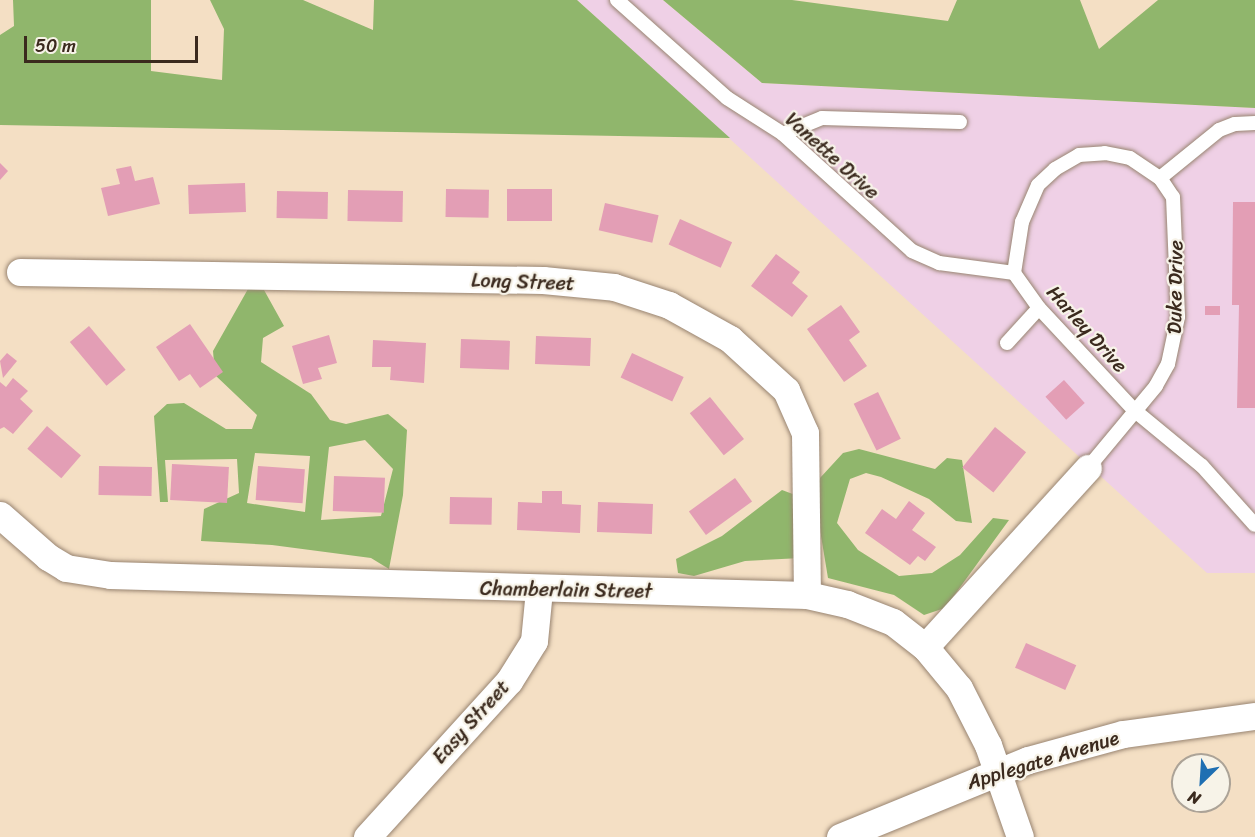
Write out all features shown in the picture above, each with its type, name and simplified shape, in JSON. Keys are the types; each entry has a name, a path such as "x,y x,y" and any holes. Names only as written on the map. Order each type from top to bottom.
{"street":[{"name":"Long Street","path":"20,272 543,280 614,287 669,305 730,339 786,390 805,433 807,595"},
{"name":"Duke Drive","path":"925,647 1088,468"},
{"name":"Chamberlain Street","path":"0,515 48,557 66,567 110,575 538,590 807,595 847,604 893,622 925,647 959,688 997,770 1020,837"},
{"name":"Easy Street","path":"367,837 509,681 534,641 538,590"},
{"name":"Applegate Avenue","path":"840,837 997,770 1123,734 1255,717"}],"lane":[{"name":"Vanette Drive","path":"617,0 727,98 783,134 912,251 939,263 1014,273"},
{"path":"783,134 822,118 960,122"},
{"path":"1160,178 1219,130 1235,124 1255,123"},
{"name":"Duke Drive","path":"1014,273 1028,206 1038,185 1055,169 1079,155 1105,153 1131,158 1160,178 1173,197 1176,210 1179,317 1168,364 1088,468"},
{"name":"Harley Drive","path":"1014,273 1039,308 1134,410 1202,466 1255,525"},
{"path":"1007,343 1039,308"}],"shaded area":[{"path":"577,0 663,0 762,83 1255,108 1255,573 1207,573"}],"green space":[{"path":"13,0 151,0 151,71 222,80 224,29 210,0 303,0 373,30 374,0 577,0 730,138 0,125 0,35 14,26"},
{"path":"663,0 792,0 948,21 957,0 1080,0 1099,49 1158,0 1255,0 1255,108 762,83"},
{"path":"248,289 264,290 284,326 263,338 261,362 311,394 330,420 346,424 388,414 407,430 403,495 389,569 371,558 272,545 201,541 204,509 239,493 237,459 165,460 168,502 160,502 154,416 167,404 184,403 226,429 252,429 257,415 215,375 213,351","holes":["365,440 393,469 381,516 321,520 329,447","255,453 310,456 305,512 247,503"]},
{"path":"859,449 935,469 947,458 962,460 972,523 956,521 929,499 881,477 866,473 850,479 837,523 858,550 899,576 932,573 960,555 993,518 1009,520 945,608 924,615 894,595 828,578 814,494 820,478 843,453"},
{"path":"782,490 798,496 801,558 745,561 694,576 678,573 676,559 722,536"}],"building":[{"path":"0,163 8,171 0,180"},
{"path":"131,166 135,181 153,177 160,204 108,216 101,188 120,184 116,169"},
{"path":"245,183 246,212 189,214 188,185"},
{"path":"446,189 489,190 489,218 446,217"},
{"path":"507,189 552,189 552,221 507,221"},
{"path":"348,190 403,191 402,222 347,221"},
{"path":"277,191 328,192 328,219 277,218"},
{"path":"1233,202 1255,202 1255,408 1237,408 1239,305 1232,305"},
{"path":"605,203 659,215 652,243 599,230"},
{"path":"680,219 732,242 721,268 669,245"},
{"path":"776,254 800,272 792,283 808,296 792,317 751,286"},
{"path":"841,305 860,332 849,340 867,366 844,382 807,329"},
{"path":"1205,306 1220,306 1220,315 1205,315"},
{"path":"190,324 223,372 200,388 190,374 179,381 156,347"},
{"path":"89,326 126,370 106,386 70,342"},
{"path":"329,335 337,363 318,368 322,379 303,384 292,346"},
{"path":"536,336 591,338 590,366 535,364"},
{"path":"461,339 510,341 509,370 460,368"},
{"path":"373,340 426,343 424,383 390,380 391,367 372,367"},
{"path":"7,353 17,361 3,378 0,361"},
{"path":"632,353 684,377 672,402 621,377"},
{"path":"13,378 28,391 20,399 33,411 13,434 4,427 0,429 0,382 6,387"},
{"path":"1064,380 1085,403 1066,420 1045,397"},
{"path":"878,392 901,439 877,451 854,404"},
{"path":"710,397 744,439 724,455 690,413"},
{"path":"47,426 81,456 61,478 27,449"},
{"path":"995,427 1026,452 993,493 962,467"},
{"path":"172,464 229,467 227,503 170,500"},
{"path":"99,466 152,467 151,496 98,495"},
{"path":"258,466 305,469 303,503 256,500"},
{"path":"334,476 385,478 384,513 333,511"},
{"path":"735,478 752,501 706,535 689,512"},
{"path":"542,491 562,491 562,504 581,505 580,533 517,530 518,502 542,503"},
{"path":"450,497 492,498 492,525 450,524"},
{"path":"909,501 925,513 912,530 936,547 925,561 918,556 910,565 865,533 882,509 896,519"},
{"path":"598,502 653,504 652,534 597,532"},
{"path":"1026,643 1076,665 1065,690 1015,668"}]}
